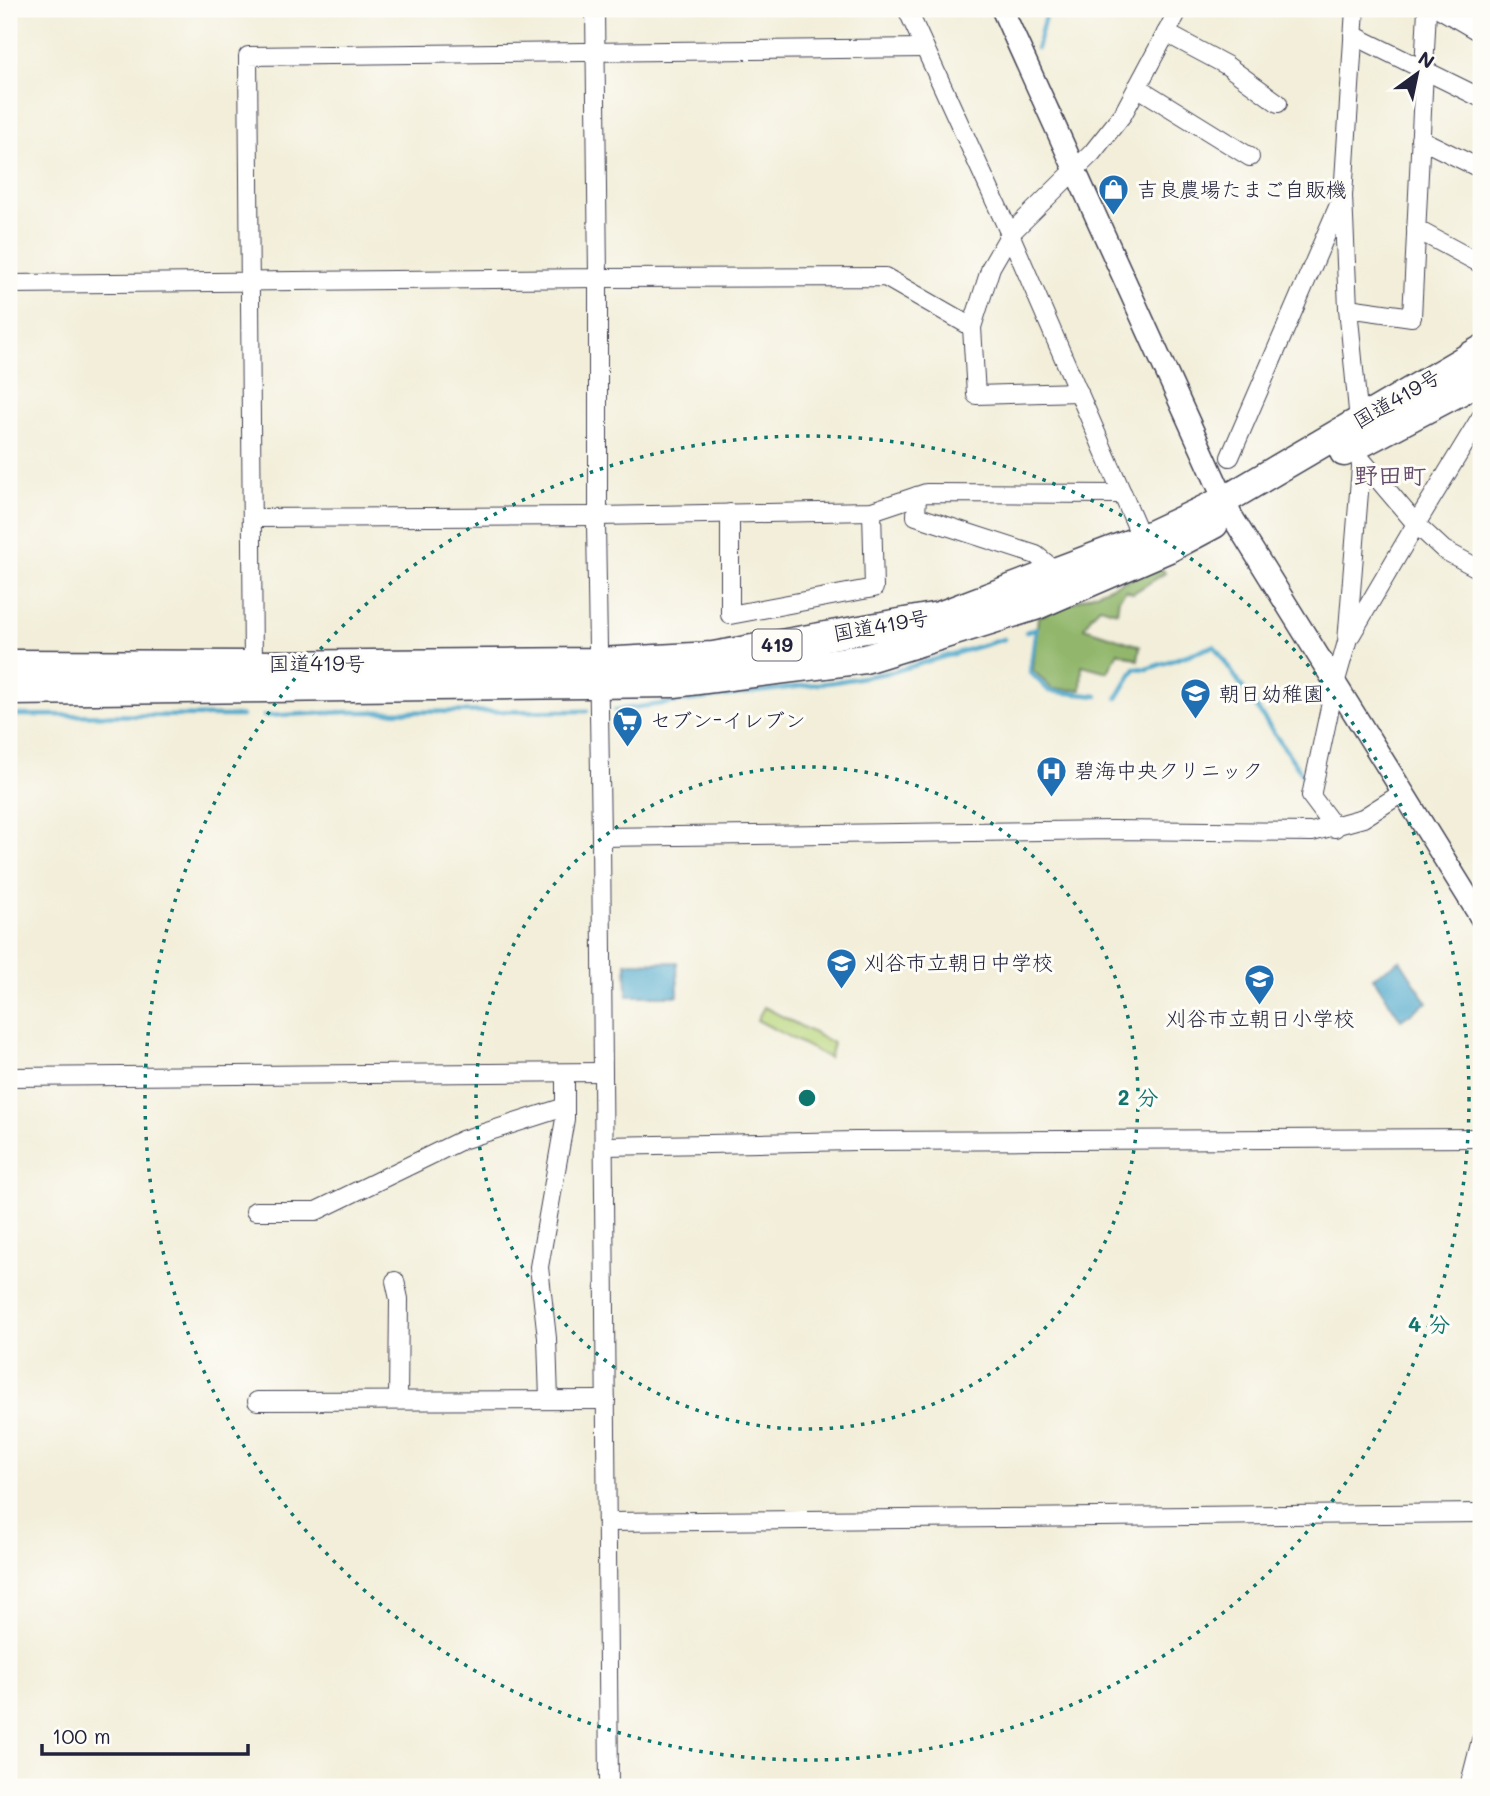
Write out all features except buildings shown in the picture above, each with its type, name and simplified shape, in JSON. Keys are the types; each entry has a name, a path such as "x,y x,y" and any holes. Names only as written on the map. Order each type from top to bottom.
{"highway":[{"name":"国道419号","path":"1359,441 1481,350"},
{"name":"国道419号","path":"9,664 253,665 599,674 674,683 866,659 1035,606 1169,548 1228,508 1481,381"},
{"name":"国道419号","path":"9,691 599,674 939,616 1228,508"}],"street":[{"path":"595,9 598,278 596,523 610,1787"},
{"path":"907,9 1010,234 1142,538"},
{"path":"1002,9 1228,508 1481,918"},
{"path":"1079,392 975,395 972,327 991,267 1010,234 1092,153 1123,114 1179,9"},
{"path":"1335,828 1311,796 1335,684 1347,642 1359,441 1343,196 1355,9"},
{"path":"1349,308 1412,317 1427,9"},
{"path":"1440,9 1481,33"},
{"path":"1166,33 1226,65 1278,103"},
{"path":"1353,35 1481,98"},
{"path":"253,665 248,55 925,48"},
{"path":"1137,87 1250,157"},
{"path":"1420,139 1481,169"},
{"path":"1230,457 1343,196"},
{"path":"1416,229 1481,264"},
{"path":"9,284 885,277 972,327"},
{"path":"1347,642 1481,416"},
{"path":"1359,441 1416,524 1444,550 1481,570"},
{"path":"252,518 872,511 926,493 1123,494"},
{"path":"917,496 916,516 1036,555 1056,571"},
{"path":"730,513 730,615 874,588 872,511"},
{"path":"601,837 1112,830 1312,832 1335,828 1363,818 1402,793"},
{"path":"9,1077 603,1072"},
{"path":"549,1400 547,1338 539,1268 565,1119 565,1073"},
{"path":"256,1211 316,1211 462,1140 565,1107"},
{"path":"605,1146 856,1141 1481,1138"},
{"path":"395,1281 399,1299 398,1401"},
{"path":"257,1401 606,1400"},
{"path":"608,1522 1481,1513"},
{"path":"1469,1787 1481,1741"}],"green space":[{"path":"1160,566 1165,573 1133,593 1126,590 1119,598 1117,612 1100,607 1084,628 1140,646 1138,660 1118,652 1108,672 1082,665 1081,690 1052,689 1033,670 1038,617"},
{"path":"764,1007 833,1043 829,1058 757,1020"}],"water":[{"path":"1400,960 1427,1002 1401,1020 1373,977"},
{"path":"677,962 678,996 627,996 626,963"}],"waterway":[{"path":"1037,48 1047,9"},
{"path":"1026,632 1036,628 1030,672 1049,691 1097,696"},
{"path":"615,710 892,672 1004,639"},
{"path":"1117,698 1135,668 1147,669 1214,646 1307,781"},
{"path":"264,716 347,712 587,711"},
{"path":"9,715 242,716"}],"place":[{"name":"吉良農場たまご自販機","path":"1114,217"},
{"name":"朝日幼稚園","path":"1196,721"},
{"name":"セブン-イレブン","path":"627,748"},
{"name":"碧海中央クリニック","path":"1051,798"},
{"name":"刈谷市立朝日中学校","path":"841,990"},
{"name":"刈谷市立朝日小学校","path":"1260,1006"}],"district":[{"name":"野田町","path":"1390,476"}]}
